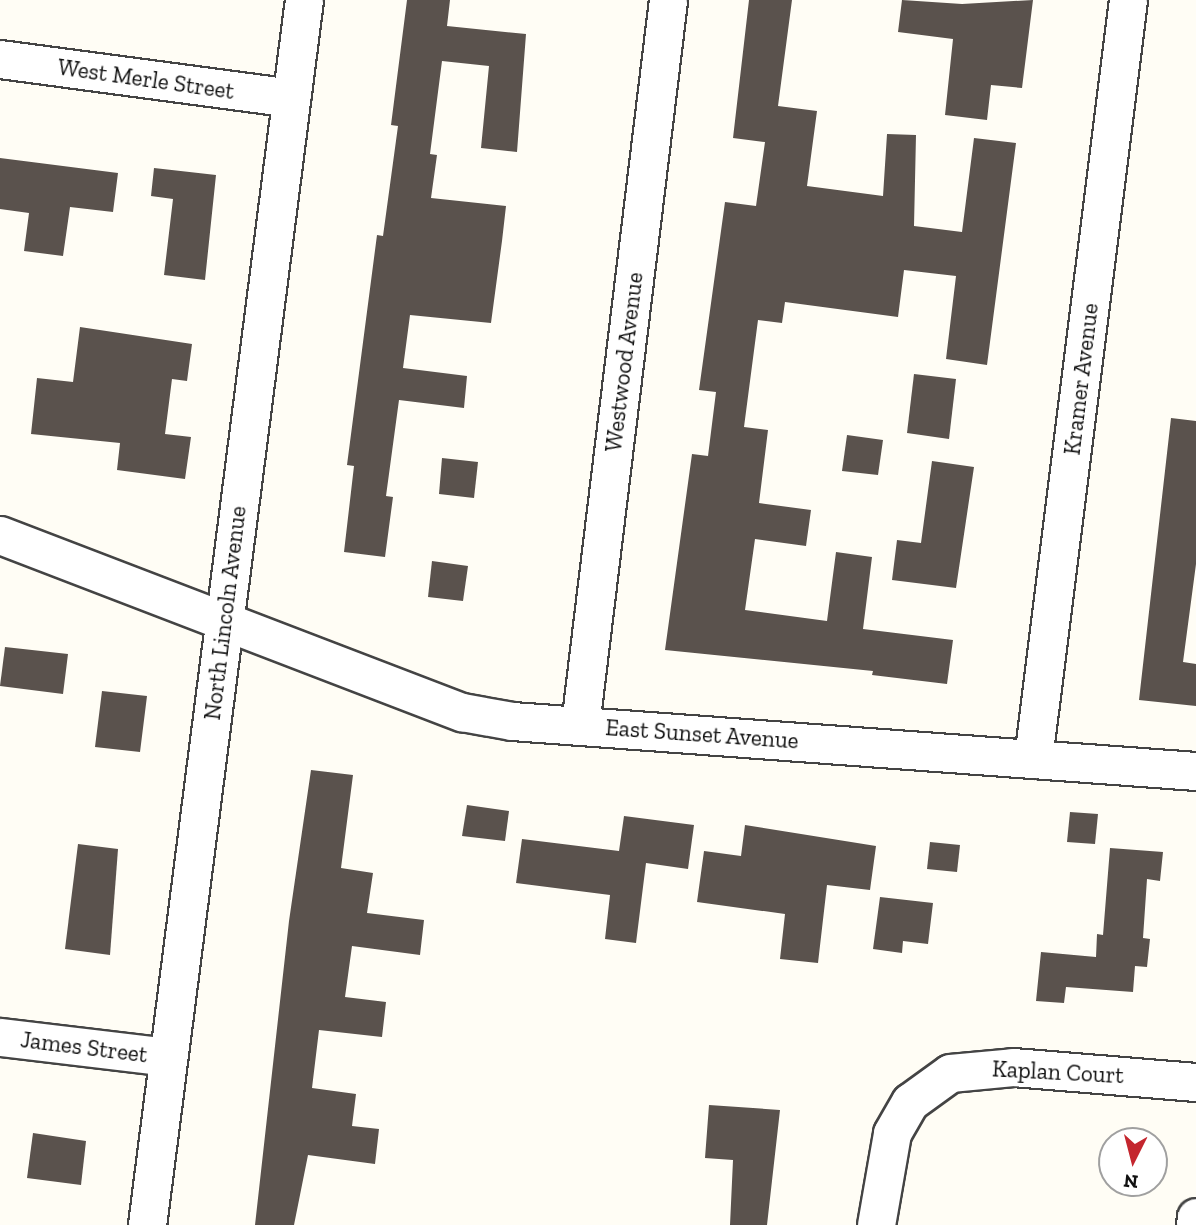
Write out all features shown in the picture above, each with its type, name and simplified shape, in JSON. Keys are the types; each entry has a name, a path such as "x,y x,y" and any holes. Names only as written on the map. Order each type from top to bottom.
{"street":[{"name":"North Lincoln Avenue","path":"147,1225 304,0"},
{"name":"Westwood Avenue","path":"580,725 668,0"},
{"name":"Kramer Avenue","path":"1033,758 1128,0"},
{"name":"West Merle Street","path":"0,60 291,98"},
{"name":"East Sunset Avenue","path":"0,535 462,712 512,721 1196,771"},
{"name":"James Street","path":"0,1037 168,1057"},
{"name":"Kaplan Court","path":"876,1225 892,1133 924,1088 950,1073 991,1067 1196,1082"},
{"path":"1195,1225 1196,1217"}],"building":[{"path":"407,0 450,0 447,26 526,34 517,152 481,148 489,66 442,61 430,154 437,155 431,198 506,206 502,241 491,323 410,315 403,368 467,376 464,408 399,400 386,496 393,497 385,557 344,552 354,466 347,465 377,235 383,236 398,126 391,125"},
{"path":"749,0 792,0 778,106 817,111 807,186 883,196 887,134 916,135 914,226 962,232 974,138 1016,143 987,365 946,359 956,276 904,270 898,317 785,302 782,323 758,320 744,427 768,430 759,503 811,510 806,546 755,539 745,610 827,621 836,552 872,557 863,629 953,640 947,684 872,675 873,671 665,650 692,454 708,456 716,392 699,390 725,202 756,206 765,142 733,138"},
{"path":"902,0 962,4 1033,0 1022,88 991,85 987,120 945,115 953,39 898,32"},
{"path":"0,158 118,173 113,212 70,207 63,256 24,251 29,213 0,209"},
{"path":"154,168 216,175 205,280 164,275 173,199 151,196"},
{"path":"80,327 192,344 187,381 172,379 165,434 191,437 185,479 117,470 120,443 31,434 37,378 73,382"},
{"path":"914,374 956,379 949,439 907,433"},
{"path":"1171,418 1196,421 1196,564 1183,662 1196,664 1196,706 1139,700"},
{"path":"847,435 883,440 878,475 842,471"},
{"path":"442,458 478,462 474,498 439,494"},
{"path":"932,461 974,467 956,588 892,580 897,540 921,543"},
{"path":"432,561 468,566 463,601 428,597"},
{"path":"5,647 68,654 63,694 0,686"},
{"path":"102,691 147,696 140,752 95,747"},
{"path":"311,770 353,775 341,868 373,873 367,913 424,920 420,955 352,946 345,997 386,1002 382,1037 319,1030 312,1088 356,1094 352,1126 379,1129 375,1164 308,1155 294,1225 255,1225 289,921"},
{"path":"467,805 509,811 505,841 462,836"},
{"path":"1070,812 1098,814 1095,844 1067,842"},
{"path":"624,816 694,825 688,869 646,863 636,943 605,939 610,895 516,883 522,839 619,851"},
{"path":"745,825 876,846 870,890 827,885 818,963 780,959 785,914 697,902 704,851 741,856"},
{"path":"930,842 960,845 957,872 927,869"},
{"path":"78,844 118,849 110,955 65,949"},
{"path":"1110,848 1163,852 1160,881 1147,879 1143,938 1150,939 1147,967 1135,966 1133,992 1066,987 1064,1003 1036,1001 1041,952 1096,957 1097,934 1103,935"},
{"path":"880,897 933,903 928,944 903,941 902,953 873,949"},
{"path":"709,1105 780,1110 767,1225 730,1225 733,1160 705,1158"},
{"path":"33,1133 86,1141 81,1185 27,1178"}]}
